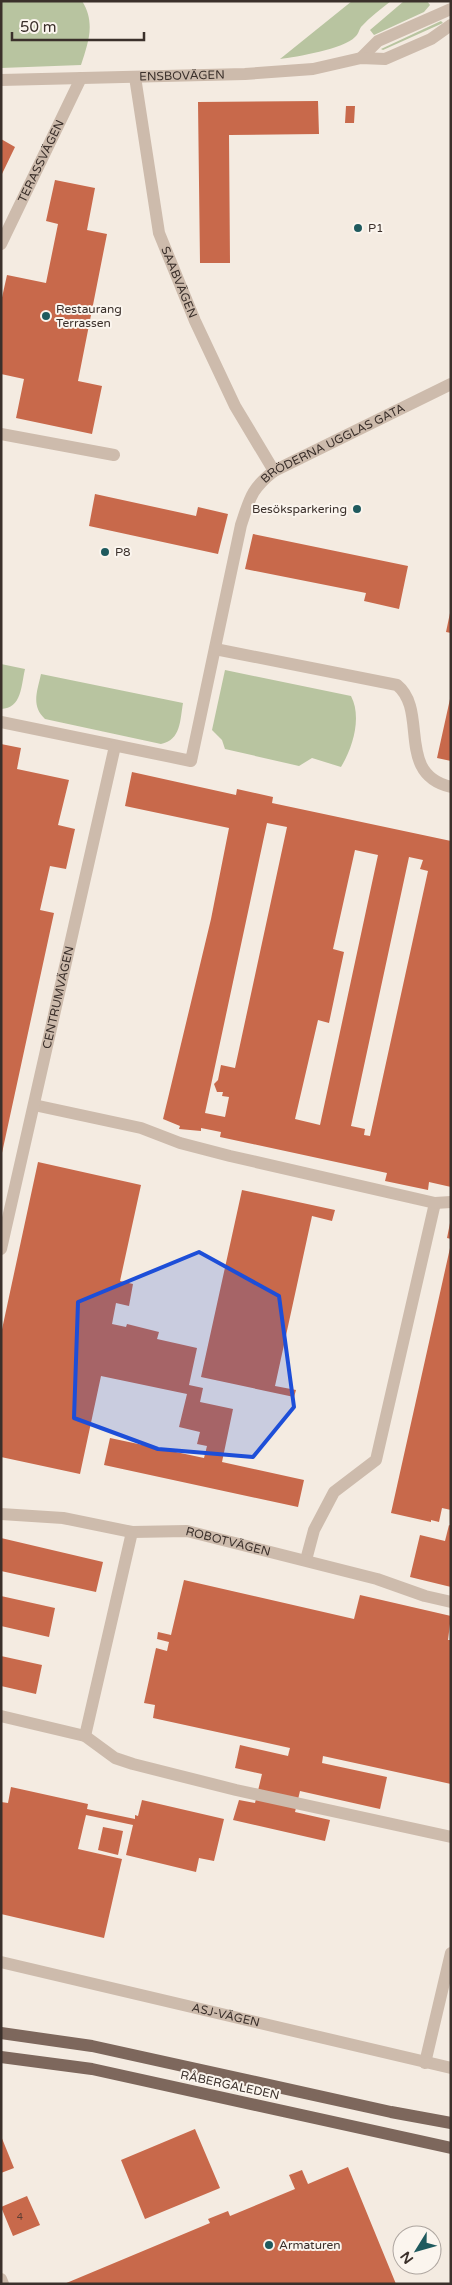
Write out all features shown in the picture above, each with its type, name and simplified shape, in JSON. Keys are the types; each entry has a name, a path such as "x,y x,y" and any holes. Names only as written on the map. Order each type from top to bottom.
{"main road":[{"name":"RÅBERGALEDEN","path":"1,2033 92,2046 451,2123"},
{"name":"RÅBERGALEDEN","path":"1,2057 92,2069 451,2148"}],"street":[{"name":"ENSBOVÄGEN","path":"361,58 378,41 451,9"},
{"name":"ENSBOVÄGEN","path":"1,80 245,74 305,70 332,66 361,58 385,59 432,39 451,25"},
{"name":"ENSBOVÄGEN","path":"432,39 451,38"},
{"name":"SAABVÄGEN","path":"135,77 159,233 195,321 231,398 274,471"},
{"name":"TERASSVÄGEN","path":"1,244 81,78"},
{"name":"BRÖDERNA UGGLAS GATA","path":"115,746 191,761 241,525 252,492 262,481 274,471 451,384"},
{"path":"1,434 114,455"},
{"path":"215,649 397,685 403,690 408,701 420,764 429,777 440,785 451,787"},
{"path":"1,722 115,746"},
{"name":"CENTRUMVÄGEN","path":"2,1245 115,746"},
{"path":"34,1105 141,1128 180,1143 230,1156 435,1203 451,1202"},
{"path":"306,1560 314,1530 334,1492 376,1460 435,1203"},
{"name":"ROBOTVÄGEN","path":"1,1514 63,1518 132,1532 187,1532 306,1560 377,1579 425,1596 451,1602"},
{"path":"85,1736 132,1532"},
{"path":"1,1716 85,1736 115,1758 132,1764 236,1790 451,1837"},
{"path":"425,2063 451,1953"},
{"name":"ASJ-VÄGEN","path":"1,1962 451,2068"},
{"path":"1,2279 3,2284"}],"highlighted area":[{"path":"199,1252 279,1296 294,1407 253,1457 158,1449 74,1418 78,1302"}],"green space":[{"path":"1,1 82,1 89,17 90,25 88,41 81,65 1,68"},
{"path":"352,1 391,1 368,20 356,36 349,41 319,52 280,59"},
{"path":"404,1 427,1 430,5 424,12 374,35 370,30"},
{"path":"441,21 443,23 383,50 381,49"},
{"path":"1,664 25,669 17,700 8,708 1,709"},
{"path":"225,670 351,696 356,713 355,732 341,767 312,758 299,766 225,749 222,740 212,730"},
{"path":"41,674 183,703 176,734 168,742 161,744 45,719 38,709 36,698"}],"building":[{"path":"318,101 319,134 229,135 230,263 200,263 198,102"},
{"path":"346,106 355,106 354,123 345,123"},
{"path":"1,139 15,147 1,176"},
{"name":"Restaurang Terrassen","path":"55,180 95,188 87,230 107,234 78,381 102,386 92,434 16,418 24,379 1,374 1,302 7,275 46,283 58,224 46,221"},
{"path":"95,494 196,516 198,507 228,514 218,554 89,526"},
{"path":"253,534 408,566 399,609 364,601 366,593 245,569"},
{"path":"451,613 451,633 446,632"},
{"path":"451,699 451,761 437,758"},
{"path":"1,744 21,748 17,769 69,780 58,825 75,829 66,869 50,866 40,910 54,913 2,1153"},
{"path":"132,772 236,795 237,789 273,797 272,803 451,841 451,1187 429,1182 428,1190 385,1181 387,1173 220,1137 221,1132 201,1128 201,1131 179,1129 180,1126 163,1119 211,919 229,828 125,806","holes":["267,823 287,827 235,1068 221,1065 218,1080 214,1084 217,1092 223,1092 222,1096 229,1097 225,1117 205,1113","355,850 378,855 320,1125 295,1119 318,1020 329,1023 344,952 333,949","409,857 423,860 420,869 428,871 370,1136 364,1135 365,1129 351,1126"]},
{"path":"38,1162 141,1185 120,1281 133,1284 129,1306 116,1303 112,1324 126,1327 127,1324 159,1332 157,1339 197,1348 189,1385 203,1388 200,1402 233,1409 222,1462 304,1480 298,1507 104,1465 110,1438 204,1458 207,1446 197,1444 200,1432 179,1427 187,1394 101,1376 80,1474 1,1457 1,1334"},
{"path":"242,1190 335,1210 332,1221 312,1216 275,1386 296,1390 294,1397 201,1377"},
{"path":"451,1223 451,1239 447,1238"},
{"path":"450,1248 451,1510 442,1508 439,1522 431,1520 431,1522 391,1513"},
{"path":"449,1525 451,1526 451,1587 410,1577 420,1535 445,1541"},
{"path":"1,1538 103,1562 96,1592 1,1571"},
{"path":"184,1580 354,1619 360,1595 451,1616 448,1640 451,1640 451,1784 323,1756 322,1763 387,1777 380,1809 300,1791 295,1812 330,1820 325,1841 233,1820 239,1800 255,1803 262,1774 235,1768 240,1745 288,1756 290,1748 153,1718 155,1705 144,1703 156,1648 167,1651 169,1642 157,1639 158,1632 171,1635"},
{"path":"1,1596 55,1608 49,1637 1,1626"},
{"path":"1,1656 42,1665 36,1694 1,1686"},
{"path":"11,1787 88,1804 87,1809 135,1819 135,1815 138,1816 142,1800 224,1819 214,1861 199,1858 196,1872 126,1855 133,1825 86,1815 78,1849 122,1859 104,1938 1,1914 1,1802 8,1803"},
{"path":"103,1827 123,1831 118,1855 98,1850"},
{"path":"195,2129 220,2188 145,2219 121,2160"},
{"path":"1,2136 14,2168 1,2173"},
{"name":"Armaturen","path":"348,2167 396,2284 64,2284 210,2223 208,2219 228,2211 230,2216 295,2189 289,2175 302,2170 308,2184"},
{"path":"27,2196 40,2225 13,2236 1,2207"}],"place":[{"name":"P1","path":"358,228"},
{"name":"Restaurang Terrassen","path":"46,316"},
{"name":"Besöksparkering","path":"357,509"},
{"name":"P8","path":"105,552"},
{"name":"Armaturen","path":"269,2245"}]}
